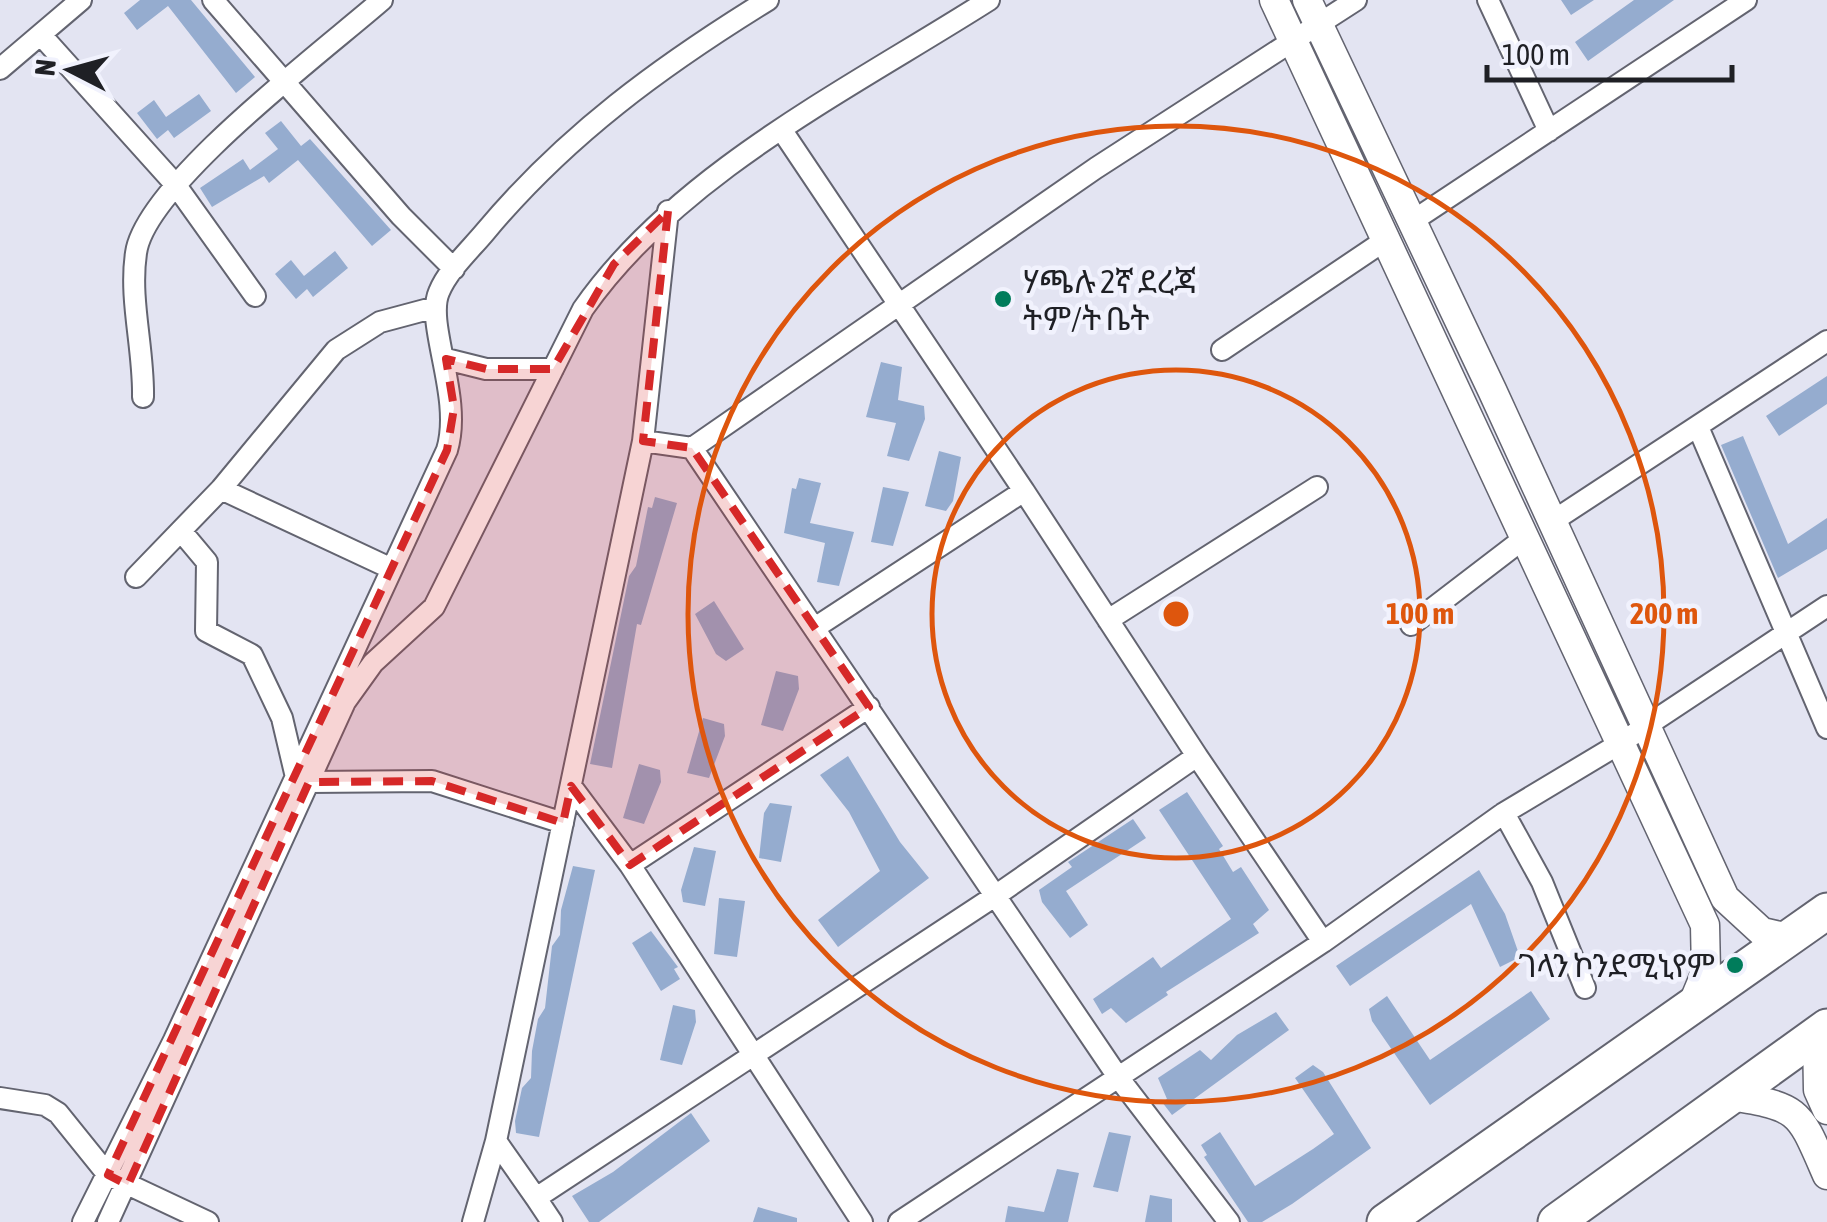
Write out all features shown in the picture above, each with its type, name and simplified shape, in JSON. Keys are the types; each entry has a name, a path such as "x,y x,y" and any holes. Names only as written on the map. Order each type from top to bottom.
{"highway":[{"path":"1385,1222 1827,911"},
{"path":"1556,1222 1822,1031"}],"street":[{"path":"0,69 82,0"},
{"path":"213,0 401,216 454,269"},
{"path":"143,397 136,253 142,228 175,184 382,0"},
{"path":"726,0 741,16"},
{"path":"108,1222 128,1185 390,568 452,433 454,408 436,307 438,293 526,184 601,113 656,71 768,0"},
{"path":"83,1222 302,777 359,682 434,607 583,308 614,264 668,212 783,132 989,0"},
{"path":"1274,0 1522,540 1705,925 1706,972 1691,1008"},
{"path":"643,441 692,448 1096,168 1292,41 1312,12 1356,0"},
{"path":"1488,0 1549,131"},
{"path":"1412,222 1746,0"},
{"path":"1312,12 1553,521 1725,898 1762,932 1789,938"},
{"path":"41,35 175,184 255,296"},
{"path":"783,132 1323,942"},
{"path":"473,1222 496,1141 643,441 668,212"},
{"path":"1222,350 1386,239"},
{"path":"136,578 221,488 336,350 380,322 436,307"},
{"path":"1553,521 1827,341"},
{"path":"446,359 486,369 553,368"},
{"path":"1698,426 1784,635 1827,728"},
{"path":"692,448 1118,1078 1229,1222"},
{"path":"221,488 390,568"},
{"path":"1108,620 1316,488"},
{"path":"816,627 1024,492"},
{"path":"181,531 207,562 206,631 252,655 282,718 302,777"},
{"path":"1411,625 1522,540"},
{"path":"900,1222 1323,942 1504,813 1619,744 1827,606"},
{"path":"630,865 869,707"},
{"path":"536,1198 996,896 1196,756"},
{"path":"302,777 432,781 564,824"},
{"path":"571,786 630,865 862,1222"},
{"path":"1504,813 1542,882 1585,988"},
{"path":"1822,1031 1818,1090 1827,1110"},
{"path":"1730,1096 1784,1105 1805,1124 1827,1175"},
{"path":"0,1098 45,1106 58,1113 108,1175 208,1222"},
{"path":"496,1141 552,1222"}],"highlighted area":[{"path":"668,211 643,441 692,448 869,707 630,865 571,786 563,823 432,781 309,782 128,1185 108,1175 447,450 454,408 446,359 486,369 553,369 614,264"}],"building":[{"path":"140,0 191,0 255,77 236,93 168,6 137,30 124,13"},
{"path":"1561,0 1594,0 1571,15"},
{"path":"1634,0 1674,0 1588,61 1575,42"},
{"path":"199,94 211,111 174,138 168,130 157,139 137,113 154,100 166,117"},
{"path":"281,121 301,146 310,139 391,230 372,246 298,160 269,183 264,176 212,207 200,188 243,159 250,170 278,149 265,133"},
{"path":"335,251 348,268 313,297 307,289 296,299 275,274 291,260 304,276"},
{"path":"881,362 902,367 898,400 924,406 925,419 909,461 887,456 896,423 866,417"},
{"path":"1827,376 1827,404 1779,436 1766,416"},
{"path":"1743,436 1788,544 1827,518 1827,549 1778,578 1721,445"},
{"path":"939,451 961,457 953,501 946,511 925,506"},
{"path":"799,478 821,483 810,523 854,532 839,586 817,582 825,543 784,533 792,488 796,489"},
{"path":"883,487 909,492 893,546 871,542"},
{"path":"655,497 677,503 641,625 637,624 612,768 590,764 629,576 636,566 648,507 652,508"},
{"path":"714,601 744,649 726,661 716,654 695,614"},
{"path":"776,671 798,676 799,689 783,731 761,725"},
{"path":"703,718 724,724 725,736 709,778 687,773"},
{"path":"848,756 900,842 929,878 838,947 818,920 880,871 849,812 820,775"},
{"path":"639,764 660,770 661,782 644,824 623,818"},
{"path":"1187,792 1223,846 1219,849 1233,872 1241,867 1269,910 1253,924 1259,933 1166,992 1168,995 1126,1023 1111,1008 1102,1014 1093,999 1153,957 1161,968 1231,919 1159,810"},
{"path":"770,803 792,806 781,862 759,858 764,813"},
{"path":"1133,819 1146,838 1066,891 1088,925 1070,938 1042,902 1039,890 1072,867 1068,862"},
{"path":"694,847 716,851 705,906 683,902 681,890"},
{"path":"573,866 595,870 539,1137 516,1133 515,1121 522,1088 531,1078 532,1051 538,1019 545,1008 552,946 560,935 561,910"},
{"path":"1479,870 1505,914 1520,957 1500,967 1471,904 1350,986 1336,966"},
{"path":"719,898 745,901 737,957 714,954"},
{"path":"651,931 678,967 674,969 680,979 661,991 632,943"},
{"path":"1531,991 1550,1019 1430,1105 1372,1021 1369,1009 1387,996 1430,1060"},
{"path":"673,1005 695,1010 696,1022 682,1065 660,1060"},
{"path":"1276,1012 1289,1030 1172,1115 1162,1102 1167,1099 1158,1078 1200,1050 1211,1060 1237,1035"},
{"path":"1313,1065 1323,1072 1371,1148 1292,1204 1262,1222 1248,1222 1204,1157 1207,1155 1201,1145 1220,1132 1255,1186 1334,1134 1295,1078"},
{"path":"691,1113 710,1141 599,1222 589,1222 572,1196 613,1172"},
{"path":"1109,1132 1131,1136 1118,1192 1093,1187"},
{"path":"1057,1169 1079,1173 1068,1222 1005,1222 1008,1206 1044,1212"},
{"path":"1150,1195 1172,1199 1172,1222 1145,1222"},
{"path":"758,1207 797,1218 797,1222 753,1222"}],"place":[{"name":"ሃጫሉ 2ኛ ደረጃ ትም/ት ቤት","path":"1003,299"},
{"name":"ገላን ኮንደሚኒየም","path":"1735,965"}]}
